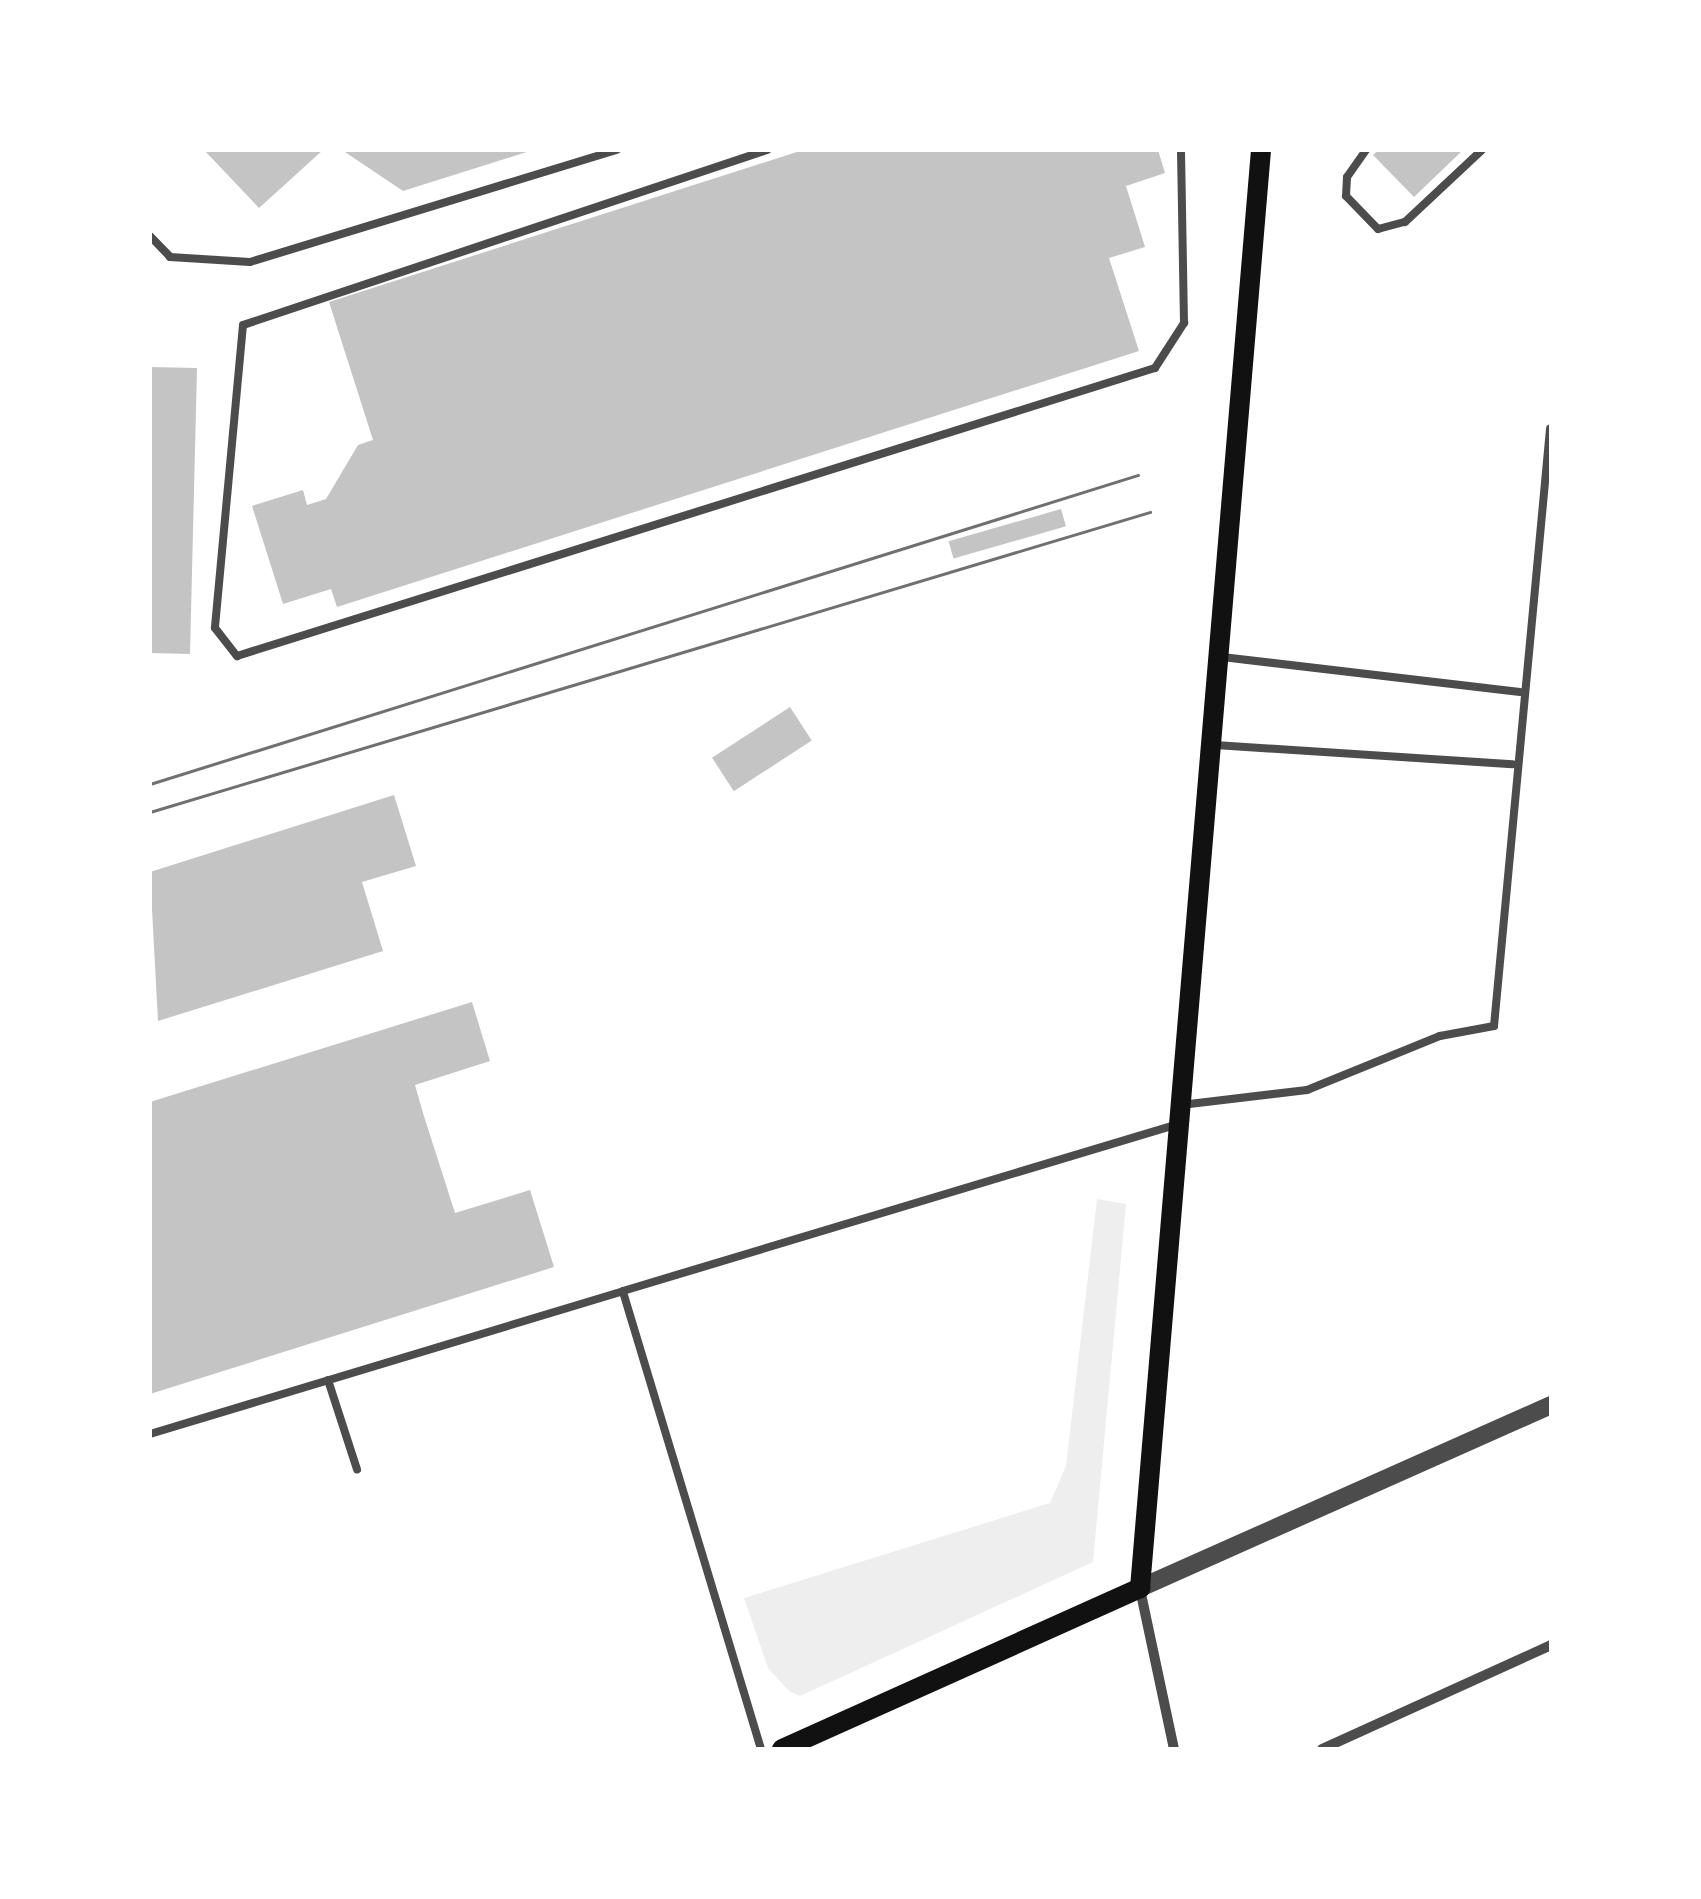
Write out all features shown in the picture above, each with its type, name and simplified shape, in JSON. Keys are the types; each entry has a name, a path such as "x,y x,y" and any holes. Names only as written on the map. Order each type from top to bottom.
{"main road":[{"path":"782,1749 1140,1588 1176,1115 1261,150"}],"street":[{"path":"1174,1749 1140,1588 1551,1405"},
{"path":"1322,1749 1551,1645"}],"lane":[{"path":"150,236 170,257 250,262 617,150"},
{"path":"767,150 243,325 214,628 237,656 1156,368 1184,323 1181,150"},
{"path":"1366,150 1346,196 1378,228 1405,222 1482,150"},
{"path":"150,1434 624,1292 1176,1115 1308,1090 1440,1036 1494,1026 1512,764 1550,429"},
{"path":"1218,656 1520,692"},
{"path":"1210,745 1512,764"},
{"path":"624,1292 761,1749"},
{"path":"328,1380 356,1469"}],"shaded area":[{"path":"1097,1199 1126,1204 1093,1562 800,1696 790,1692 768,1668 744,1598 1050,1503 1066,1466"}],"building":[{"path":"204,150 323,150 259,208"},
{"path":"342,150 530,150 530,151 403,191"},
{"path":"803,150 1158,150 1165,173 1126,186 1145,247 1109,258 1139,351 337,607 331,589 283,604 252,506 303,490 307,505 326,499 358,445 373,440 329,302"},
{"path":"1379,150 1463,150 1414,197 1373,155"},
{"path":"150,367 197,368 190,654 150,653"},
{"path":"1061,509 1066,526 953,559 949,541"},
{"path":"790,707 812,741 734,791 712,758"},
{"path":"394,795 416,866 362,882 383,951 158,1021 150,872"},
{"path":"472,1002 490,1061 415,1085 423,1113 455,1213 530,1190 554,1267 150,1394 150,1102"}],"tram line":[{"path":"150,784 1138,475"},
{"path":"150,812 1150,512"}]}
